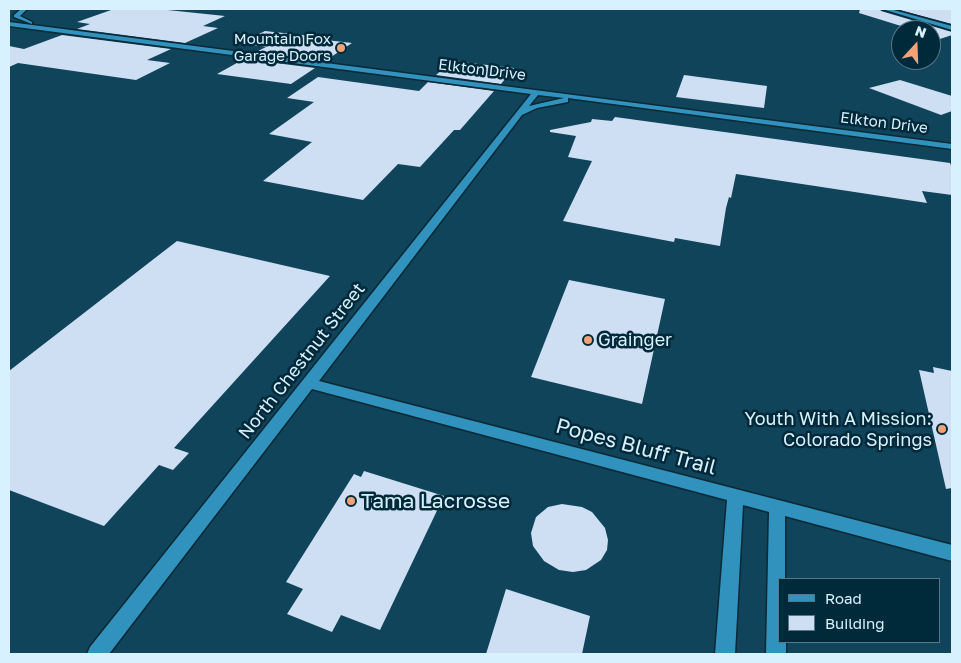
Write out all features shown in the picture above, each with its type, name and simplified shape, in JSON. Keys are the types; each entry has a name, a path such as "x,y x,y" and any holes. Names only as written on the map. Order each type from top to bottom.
{"street":[{"path":"9,13 23,9"},
{"path":"23,9 16,16 21,20 72,31"},
{"path":"885,9 952,28"},
{"name":"Elkton Drive","path":"9,24 952,146"},
{"name":"North Chestnut Street","path":"97,654 537,91"},
{"path":"515,120 535,106 552,101 612,101"},
{"name":"Popes Bluff Trail","path":"309,382 952,553"},
{"path":"725,654 734,496"},
{"path":"776,654 777,507"}],"building":[{"path":"114,9 158,9 225,16 203,26 218,28 185,43 77,29 90,24 77,22"},
{"path":"860,9 880,9 881,11 911,20 891,20 891,23 859,13"},
{"path":"896,9 952,9 952,24"},
{"path":"941,29 952,32 952,35 941,39"},
{"path":"265,31 329,38 326,40 352,43 325,61 256,52 266,47 241,43"},
{"path":"62,35 171,49 147,60 170,63 136,80 18,63 9,67 9,46 24,49"},
{"path":"244,59 315,68 291,84 217,74"},
{"path":"452,61 514,68 501,84 436,75"},
{"path":"684,75 767,86 764,108 676,97"},
{"path":"318,77 419,91 428,82 494,91 460,130 454,130 420,167 398,164 363,200 263,181 312,142 269,134 314,102 287,98"},
{"path":"900,80 952,96 952,111 941,115 869,88"},
{"path":"615,117 950,163 952,168 952,195 922,191 927,203 736,174 731,198 729,197 726,208 720,246 675,238 674,242 563,221 592,161 568,157 576,136 550,132 550,130 591,122 592,119 612,121"},
{"path":"177,241 330,276 174,448 189,453 173,470 159,465 104,526 9,490 9,371"},
{"name":"Grainger","path":"569,280 665,299 642,404 531,377"},
{"name":"Youth With A Mission: Colorado Springs","path":"933,367 952,371 952,488 946,489 919,370 934,373"},
{"path":"364,471 444,496 380,630 341,615 332,632 287,614 303,589 286,582 354,474 361,477"},
{"path":"562,504 582,507 592,512 605,528 608,540 607,550 601,560 586,570 573,572 559,570 544,561 533,546 531,533 536,517 548,507"},
{"path":"506,589 590,616 582,654 486,654"}],"place":[{"name":"Mountain Fox Garage Doors","path":"341,48"},
{"name":"Grainger","path":"588,340"},
{"name":"Youth With A Mission: Colorado Springs","path":"942,429"},
{"name":"Tama Lacrosse","path":"351,501"}]}
